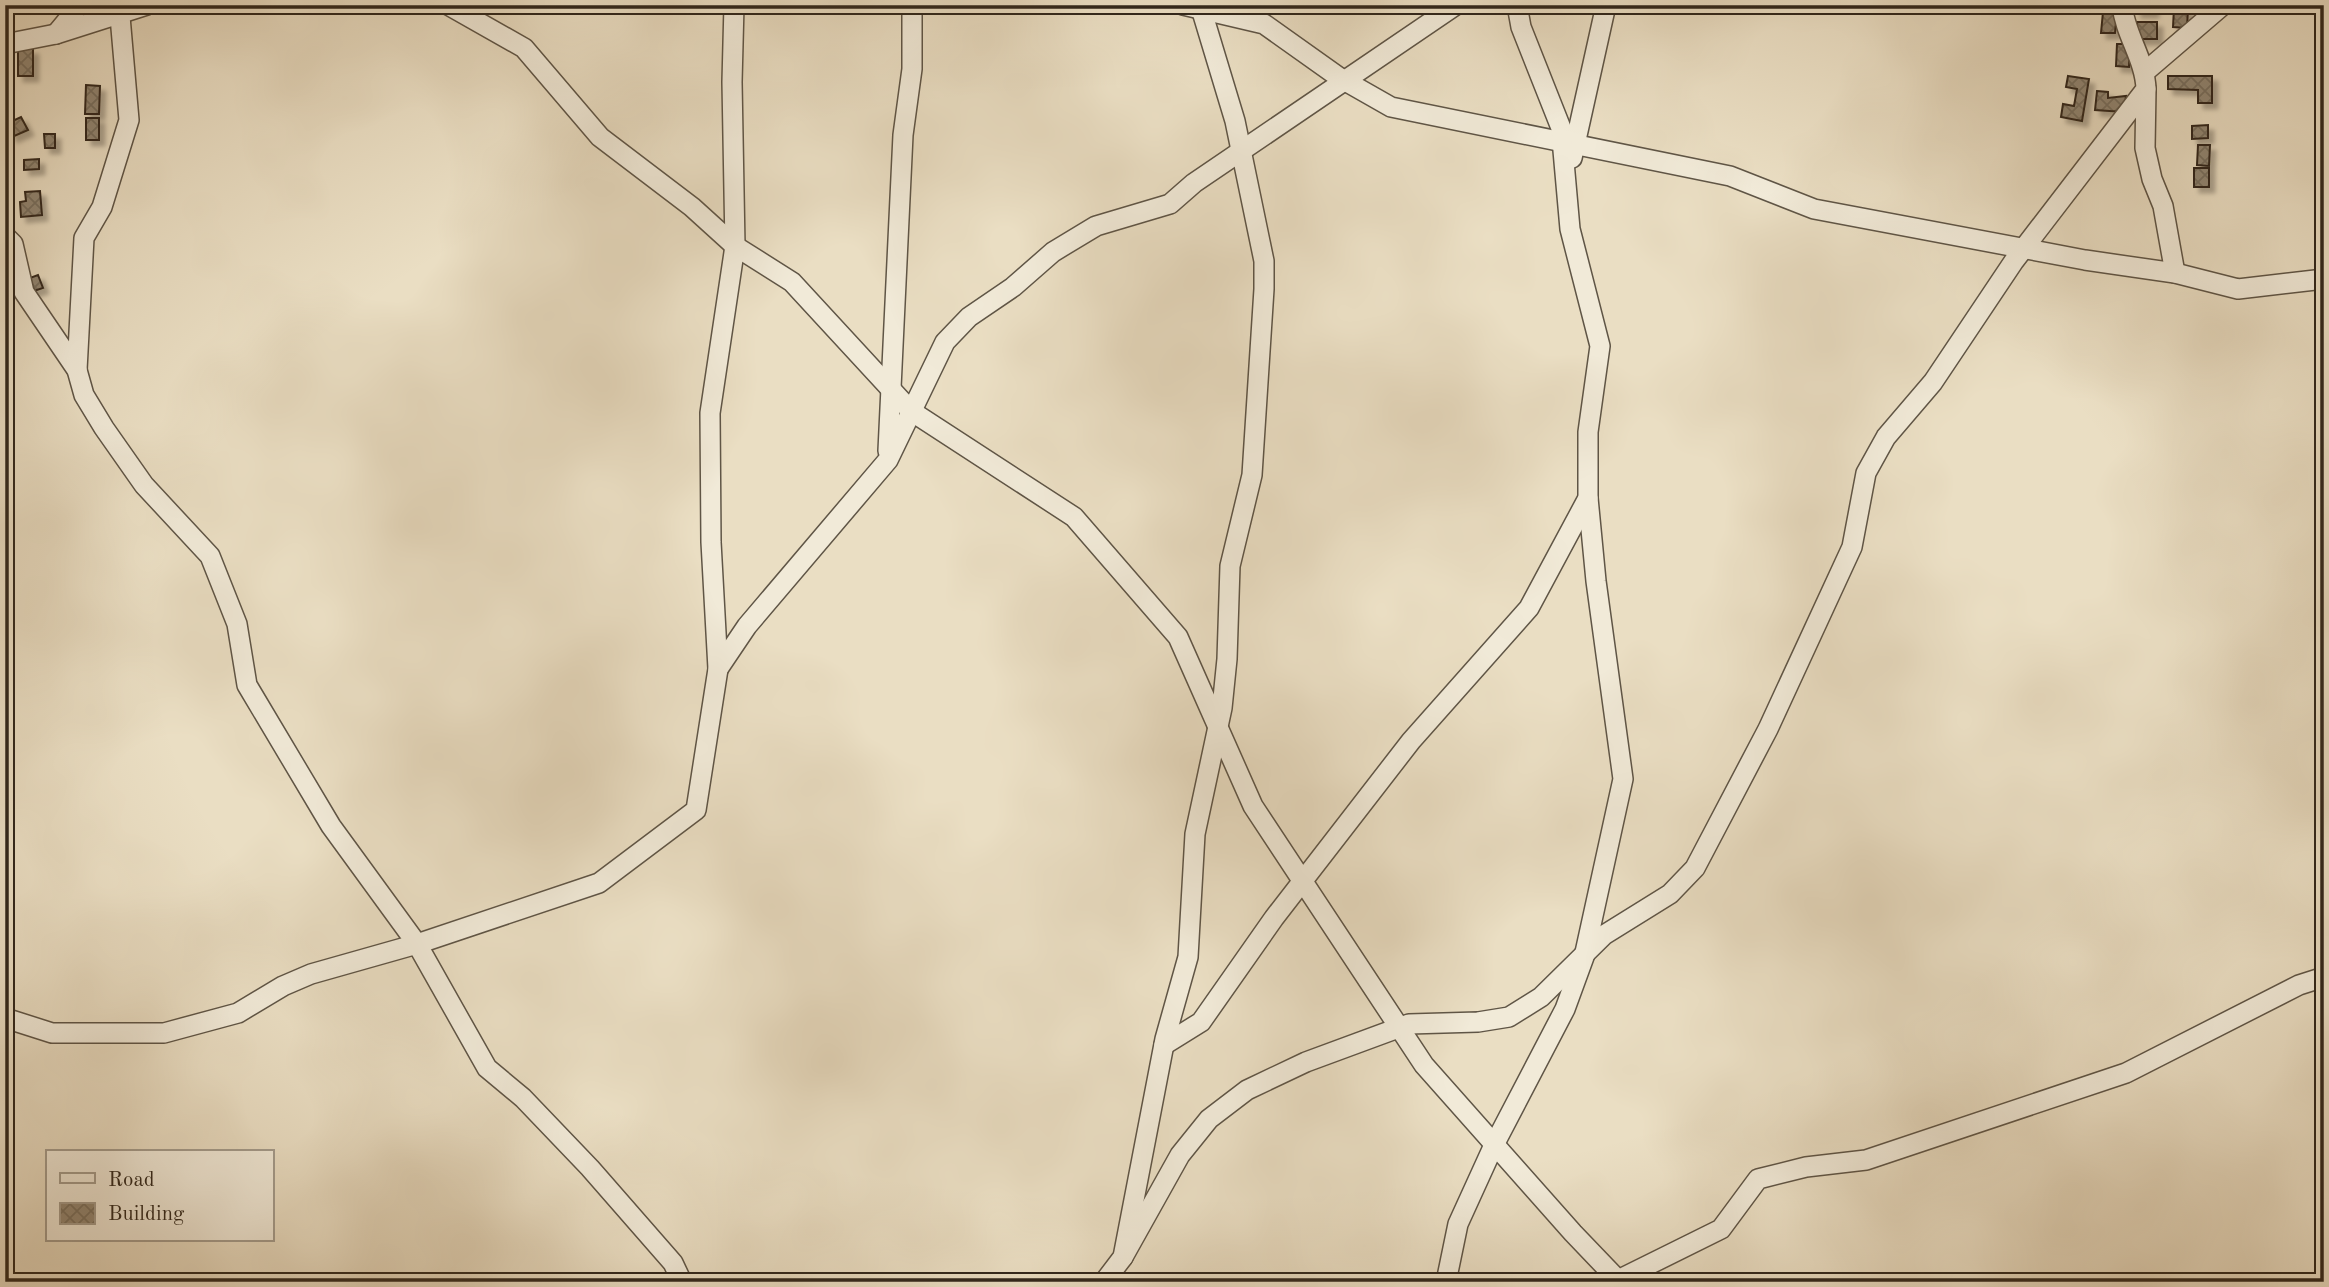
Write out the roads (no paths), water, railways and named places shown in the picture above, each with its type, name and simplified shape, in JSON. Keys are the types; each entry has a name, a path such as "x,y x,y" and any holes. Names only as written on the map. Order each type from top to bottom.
{"street":[{"path":"55,34 80,5"},
{"path":"5,44 55,34 119,10 147,5"},
{"path":"448,5 524,48 600,136 692,207 735,246 792,282 911,411 1074,517 1178,637 1253,806 1424,1065 1618,1281 1721,1229 1758,1180 1806,1167 1866,1160 2126,1073 2299,985 2324,977"},
{"path":"5,1018 52,1034 176,1030 239,1013 283,986 311,974 417,944 599,883 696,810 718,669 711,542 710,413 735,246 732,82 734,5"},
{"path":"888,460 903,135 912,69 912,5"},
{"path":"1183,5 1264,24 1345,81 1391,107 1730,176 1814,209 2175,274 2238,289 2324,279"},
{"path":"718,669 747,626 888,460 944,342 969,317 1013,287 1053,252 1096,226 1170,204 1194,183 1456,5"},
{"path":"1517,5 1521,27 1561,128 1570,144"},
{"path":"1446,1282 1458,1224 1494,1145 1564,1009 1584,957 1623,779 1595,581 1588,498 1588,432 1600,346 1570,229 1565,176 1570,144 1606,5"},
{"path":"2122,5 2146,80 2145,148 2152,178 2163,206 2175,274"},
{"path":"1104,1282 1123,1257 1181,1154 1209,1119 1247,1090 1306,1062 1409,1024 1478,1022 1509,1017 1541,996 1604,935 1670,894 1695,868 1768,729 1852,547 1866,473 1886,437 1933,382 2146,80 2223,5"},
{"path":"1123,1257 1164,1045 1188,957 1195,834 1218,727 1227,659 1230,566 1252,475 1264,289 1264,261 1235,121 1202,8"},
{"path":"77,370 84,238 102,206 129,120 119,10"},
{"path":"5,236 13,244 24,292 77,370 84,395 144,485 210,556 237,624 247,685 331,826 417,944 487,1068 523,1098 590,1168 673,1263 682,1282"},
{"path":"1164,1045 1200,1022 1303,881 1411,741 1529,608 1588,498"}]}
